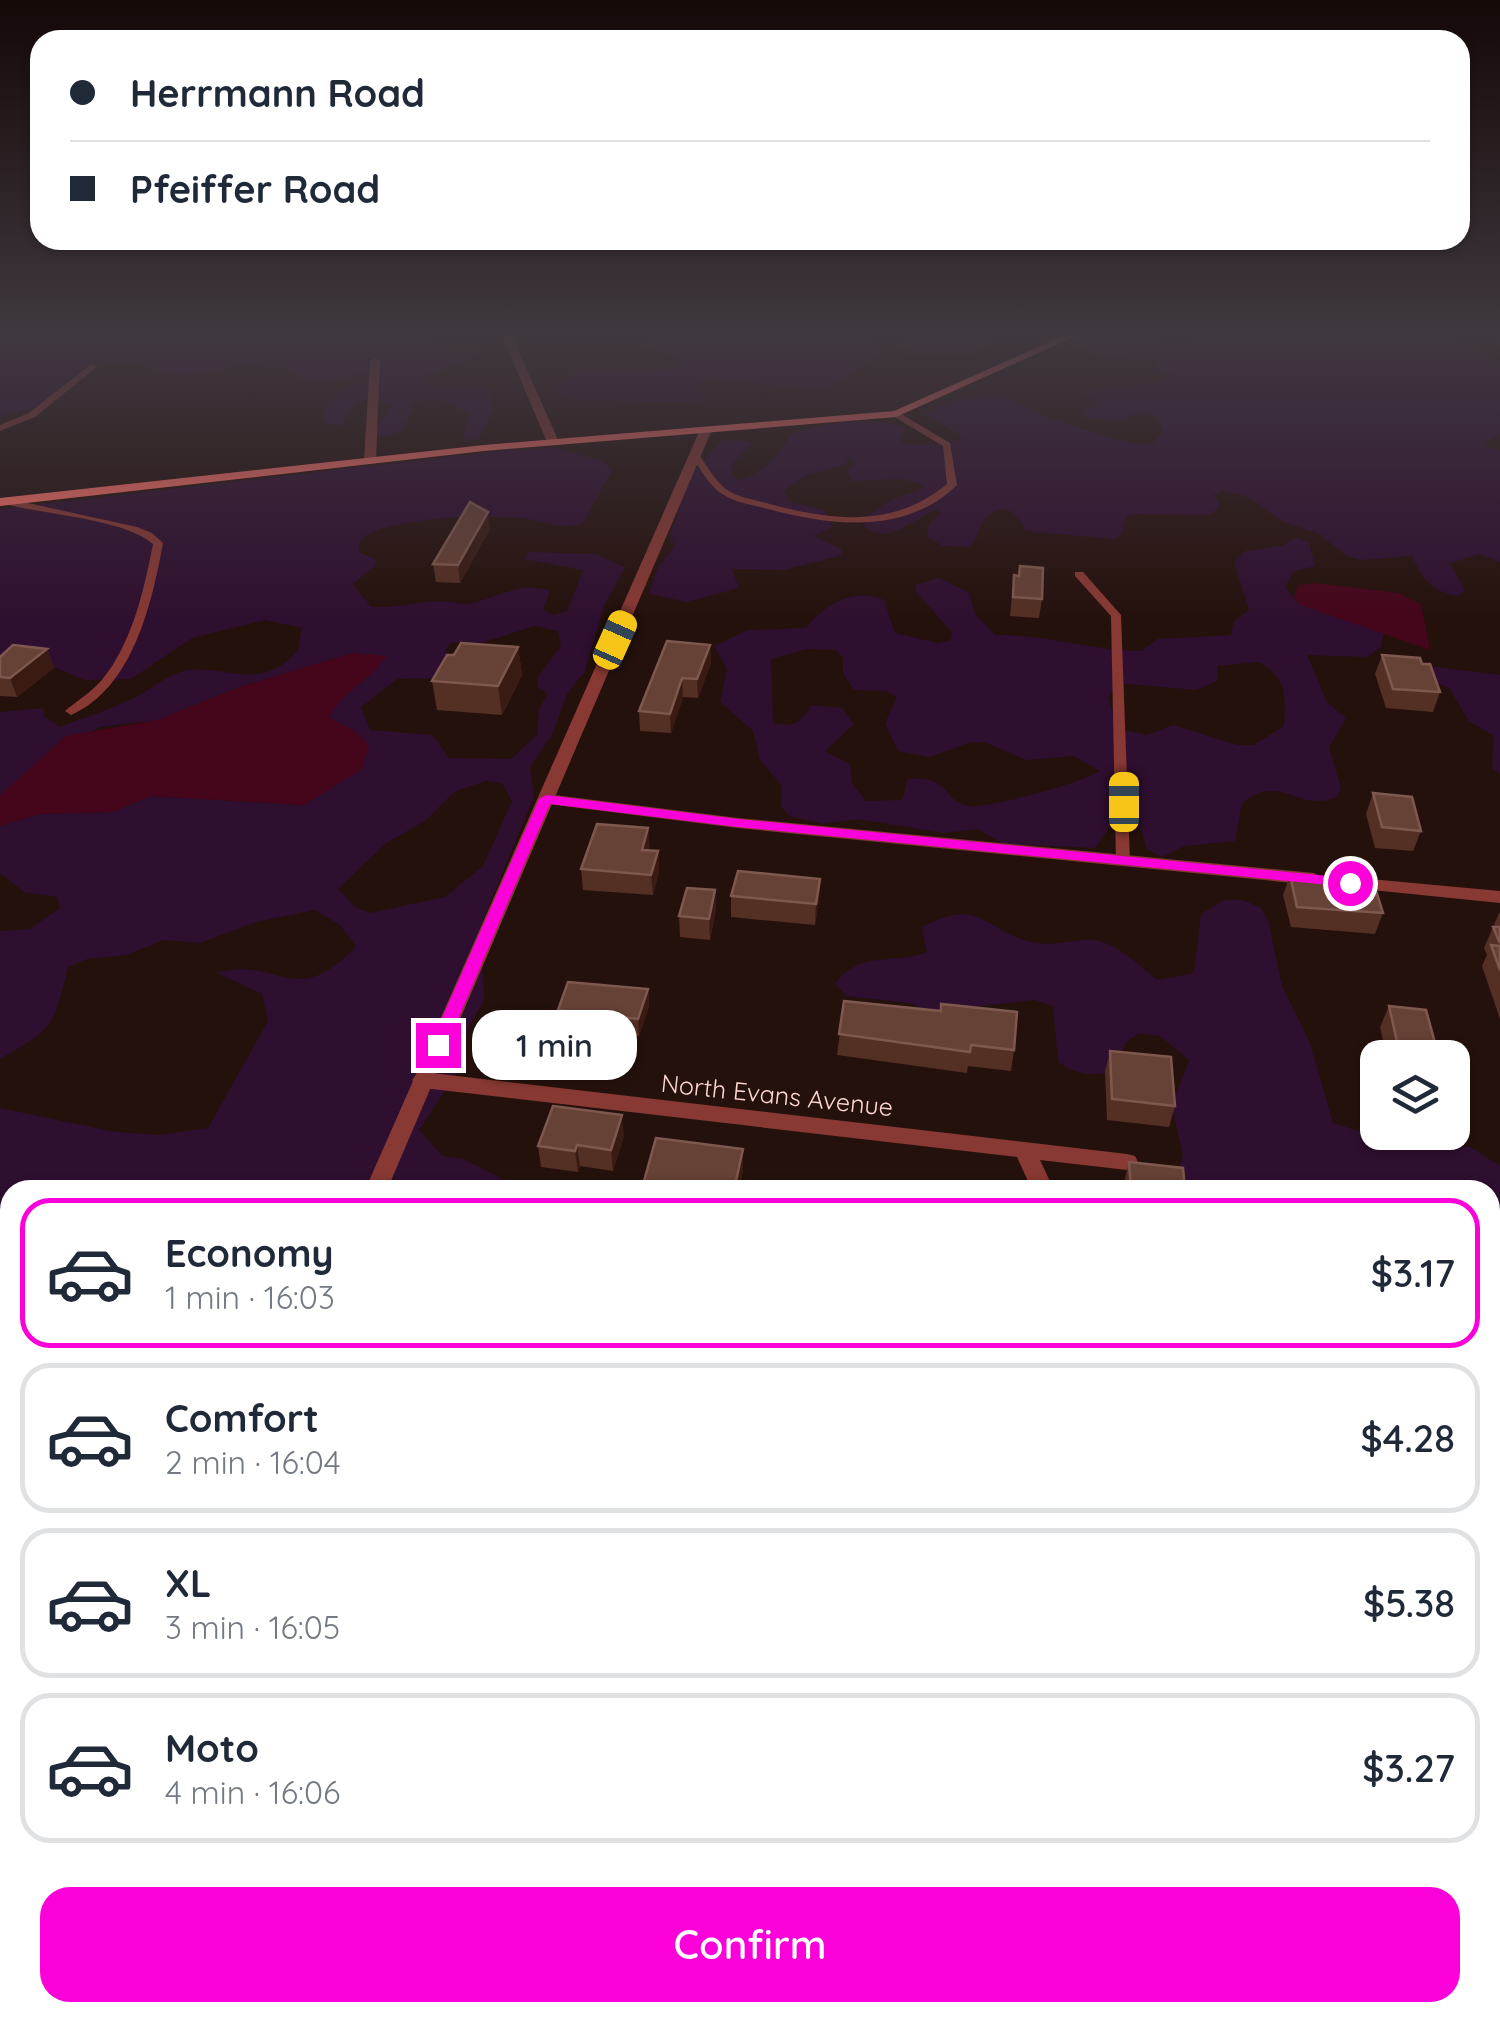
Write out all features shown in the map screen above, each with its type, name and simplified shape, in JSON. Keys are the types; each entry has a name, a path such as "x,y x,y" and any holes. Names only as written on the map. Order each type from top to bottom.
{"main road":[{"path":"2,502 370,460 721,430"}],"street":[{"path":"370,460 371,430"},
{"path":"547,430 552,442"},
{"path":"380,1180 704,432"},
{"path":"546,799 1500,897"},
{"name":"North Evans Avenue","path":"423,1080 1127,1162"},
{"path":"1025,1151 1038,1180"}],"lane":[{"path":"694,454 725,493 810,517 838,521 883,517 935,504 952,485 947,446 922,430"},
{"path":"2,502 52,515 126,524 154,535 158,543 121,658 100,692 71,711"},
{"path":"1079,574 1116,615 1124,861"}],"shaded area":[{"path":"375,430 402,430 390,436 377,435"},
{"path":"465,430 483,430 479,438 468,441 463,436"},
{"path":"805,430 904,430 899,442 914,444 961,440 952,430 1087,430 1143,444 1153,443 1163,431 1500,430 1483,445 1500,450 1500,562 1479,554 1450,563 1465,590 1459,596 1450,594 1430,584 1412,556 1361,560 1347,556 1319,534 1284,522 1246,496 1222,490 1214,494 1220,505 1212,515 1136,514 1126,517 1122,534 1115,539 1025,531 1017,516 1000,510 987,517 969,547 942,546 927,536 929,524 940,514 937,509 893,532 874,532 864,527 867,516 893,499 922,489 923,485 902,479 851,481 847,472 856,463 849,455 846,464 804,476 784,491 789,502 824,510 833,527 814,536 841,549 843,555 784,570 732,569 739,588 687,602 649,594 657,569 674,546 670,534 690,476 722,440 754,442 731,465 732,475 738,480 770,463 789,435"},
{"path":"558,448 604,462 612,471 583,523 560,526 522,518 461,517 412,522 372,533 360,541 359,552 376,560 375,566 353,584 371,607 442,601 469,604 511,591 540,588 550,591 543,610 553,615 567,611 583,570 524,559 528,552 596,554 625,567 604,606 585,671 567,694 552,735 530,767 534,796 481,925 484,1001 468,1028 458,1071 419,1130 442,1156 463,1159 505,1180 0,1180 0,1108 115,1132 160,1135 208,1128 268,1021 262,994 217,973 238,969 287,978 318,976 356,946 340,925 315,910 256,922 200,943 164,940 126,955 87,959 68,967 49,1024 0,1059 0,931 30,929 60,908 57,897 24,892 0,873 0,826 39,814 113,812 150,796 304,805 357,733 328,717 385,657 353,653 237,688 157,720 99,727 0,795 0,712 44,708 44,716 60,727 130,700 188,670 244,674 271,671 298,650 302,628 265,620 192,638 131,679 84,680 54,667 46,654 0,660 0,509 509,450","holes":["534,626 558,631 561,646 537,678 538,687 548,693 539,709 537,735 511,759 449,758 433,735 370,730 361,707 397,679 442,678 451,663 445,649 453,642 481,643","486,781 502,783 512,801 483,866 445,897 370,913 355,907 338,889 385,844 426,820 454,792"]},
{"path":"1296,538 1309,542 1315,566 1294,571 1285,587 1298,604 1384,631 1381,647 1367,657 1307,655 1327,702 1346,718 1329,748 1341,787 1338,796 1312,801 1280,792 1256,794 1242,803 1235,841 1184,846 1162,857 1147,849 1137,816 1120,813 1095,848 1003,844 978,829 944,833 857,819 823,824 789,816 781,806 782,786 760,760 753,731 720,702 727,669 714,646 748,630 806,628 831,605 851,597 884,600 895,633 937,643 951,640 952,632 916,592 916,585 939,578 969,593 975,614 995,635 1142,651 1157,639 1231,635 1234,621 1249,610 1234,562 1245,551 1281,546","holes":["807,649 835,650 843,657 843,673 854,690 886,691 897,697 885,723 898,751 930,757 968,743 984,742 1026,760 1074,756 1099,771 1055,788 979,806 960,803 940,785 922,779 908,779 902,800 866,801 852,783 850,764 825,751 854,724 842,708 811,705 796,723 773,723 771,659","1258,662 1279,680 1285,715 1284,726 1254,745 1237,745 1173,725 1147,735 1117,729 1108,697 1119,683 1196,690 1217,681 1218,666"]},
{"path":"1316,583 1398,593 1421,604 1430,650 1298,604 1294,597 1298,585"},
{"path":"353,653 386,656 329,717 357,733 369,746 362,769 304,805 150,796 113,812 39,814 0,826 0,795 66,736 157,720 237,688"},
{"path":"1427,666 1500,675 1500,774 1492,768 1494,736 1469,721 1449,688 1419,676"},
{"path":"1224,900 1243,900 1261,908 1268,920 1282,986 1310,1043 1333,1123 1360,1131 1360,1150 1470,1147 1500,1166 1500,1180 1176,1180 1183,1155 1172,1107 1189,1060 1160,1036 1139,1033 1125,1043 1116,1071 1086,1074 1058,1062 1053,1006 1034,1000 928,1012 910,1003 847,996 835,984 844,973 866,962 927,952 922,927 959,914 983,919 1037,943 1085,940 1110,945 1157,980 1194,973 1201,914"}],"building":[{"path":"470,502 488,512 458,565 433,564"},
{"path":"1020,566 1043,568 1042,599 1013,597 1014,575 1019,576"},
{"path":"667,641 710,645 697,679 682,678 670,714 639,711"},
{"path":"461,643 518,647 498,686 432,681 447,655 454,655"},
{"path":"13,645 47,649 10,678 0,677 0,657"},
{"path":"1382,655 1420,658 1422,664 1430,664 1440,692 1393,689"},
{"path":"1373,793 1412,797 1421,831 1382,827"},
{"path":"597,824 648,828 642,850 658,851 651,875 581,869"},
{"path":"738,871 820,879 816,904 731,896"},
{"path":"1290,875 1373,881 1383,913 1297,907"},
{"path":"687,888 715,890 709,919 679,916"},
{"path":"1491,945 1500,946 1500,970"},
{"path":"568,982 648,989 638,1019 558,1010"},
{"path":"844,1001 941,1011 941,1004 1017,1012 1014,1050 971,1045 970,1052 839,1034"},
{"path":"1389,1006 1426,1010 1434,1040 1397,1040"},
{"path":"1110,1051 1171,1057 1175,1106 1112,1099"},
{"path":"553,1106 622,1115 611,1150 577,1145 575,1151 538,1146"},
{"path":"656,1138 743,1149 736,1180 644,1180"},
{"path":"1129,1162 1183,1168 1184,1180 1130,1180"}],"route":[{"path":"438,1045 546,799 738,823 1350,883"}]}
